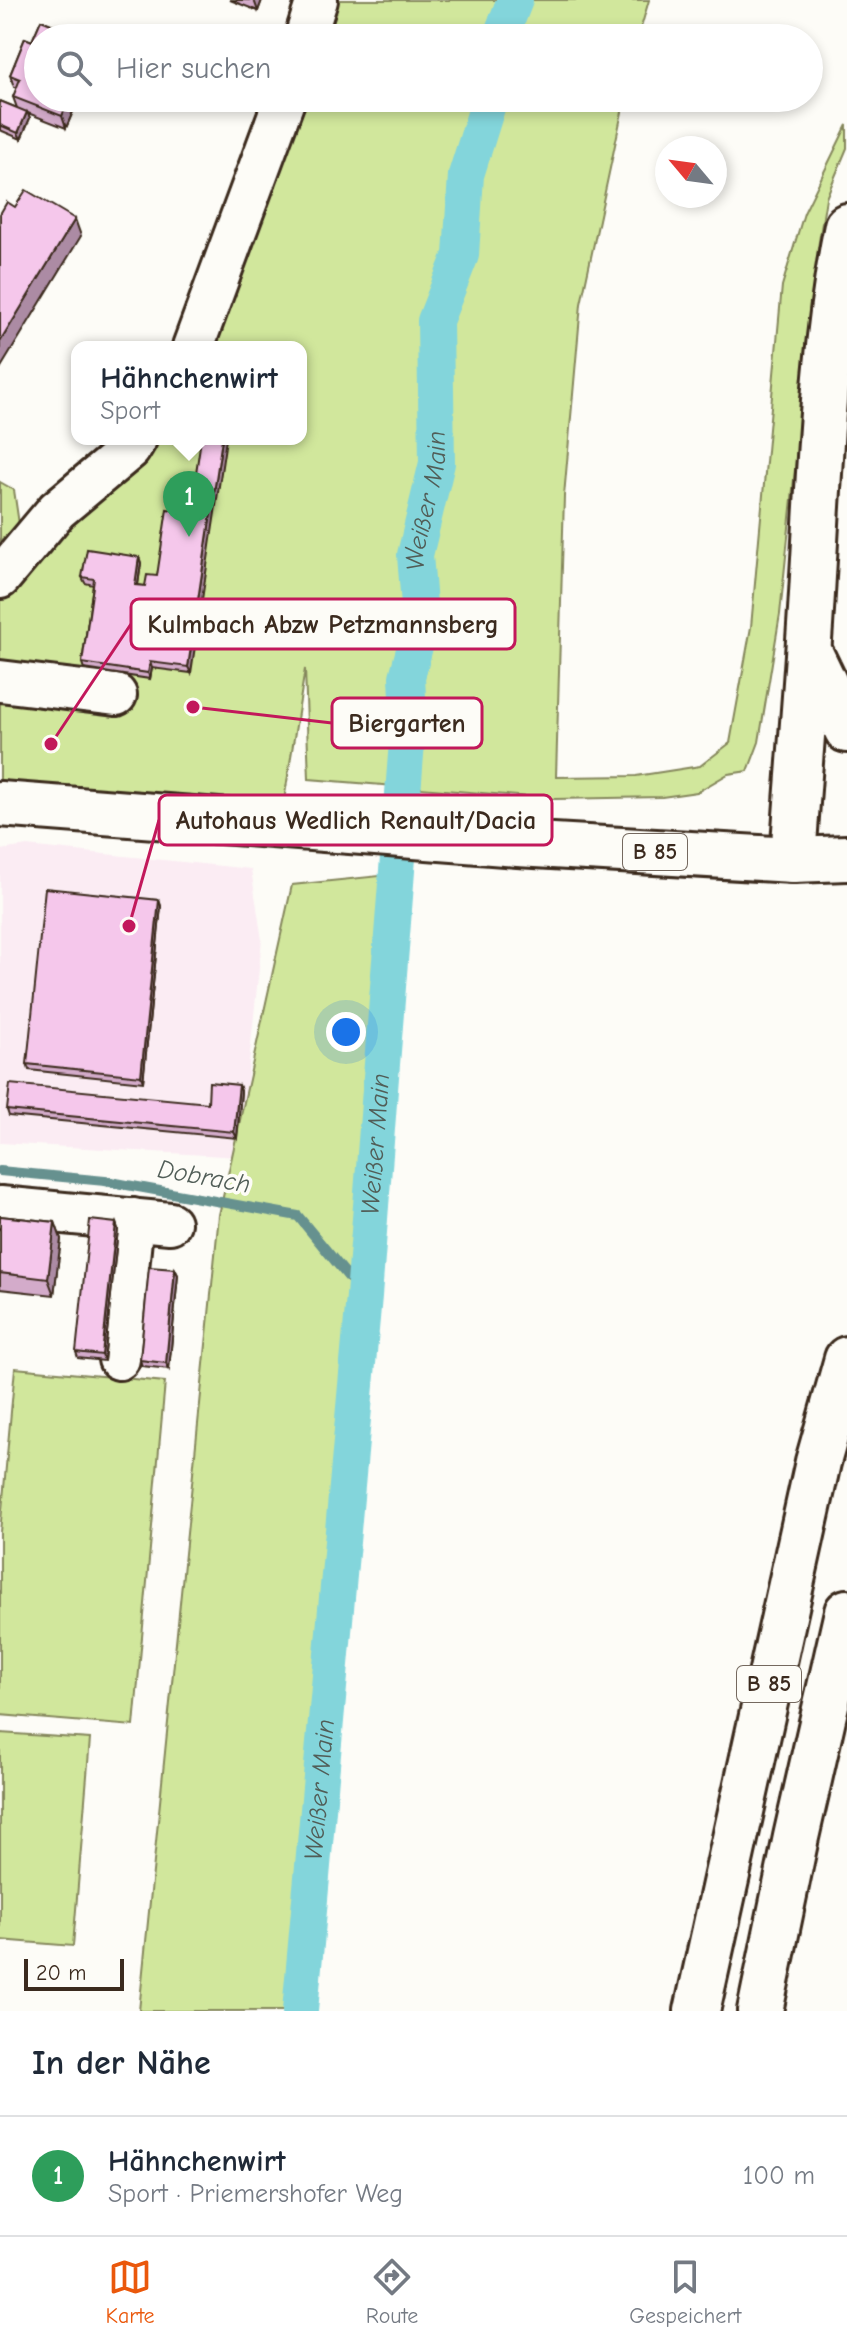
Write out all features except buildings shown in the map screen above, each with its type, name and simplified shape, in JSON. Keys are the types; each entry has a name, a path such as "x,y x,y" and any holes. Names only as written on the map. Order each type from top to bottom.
{"main road":[{"path":"793,860 821,447 839,264 847,226"},
{"path":"809,651 847,730"},
{"name":"B 85","path":"0,804 518,844 793,860 847,858"},
{"name":"B 85","path":"697,2011 818,1462 847,1359"},
{"path":"760,2011 796,1837 845,1636"}],"street":[{"path":"309,24 317,0"},
{"path":"195,341 280,112"},
{"path":"0,578 57,510 132,445"},
{"path":"0,681 116,695"},
{"path":"0,1207 152,1221 119,1359"}],"shaded area":[{"path":"27,846 251,869 262,940 239,1157 0,1143 0,850"}],"green space":[{"path":"329,0 649,0 642,24 320,24"},
{"path":"285,112 622,112 581,304 564,496 556,777 636,776 700,766 730,743 751,627 782,286 804,213 847,125 847,148 826,198 818,248 780,614 759,742 748,771 728,774 697,792 662,797 555,799 309,779 305,669 280,826 0,802 0,600 123,445 307,445 307,341 195,341"},
{"path":"0,482 14,490 19,524 0,541"},
{"path":"389,875 294,2011 139,2011 219,1215 292,885"},
{"path":"15,1368 165,1382 134,1726 0,1715 0,1532"},
{"path":"0,1733 90,1739 73,1946 0,1940"}],"waterway":[{"name":"Weißer Main","path":"506,24 515,0"},
{"name":"Weißer Main","path":"300,2011 364,1296 409,716 407,677 420,617 415,555 437,463 435,321 461,255 466,175 486,112"},
{"name":"Dobrach","path":"0,1171 105,1181 298,1216 364,1296"}],"place":[{"name":"Hähnchenwirt","path":"189,537"},
{"name":"Biergarten","path":"193,707"},
{"name":"Kulmbach Abzw Petzmannsberg","path":"51,744"},
{"name":"Autohaus Wedlich Renault/Dacia","path":"129,926"}]}
